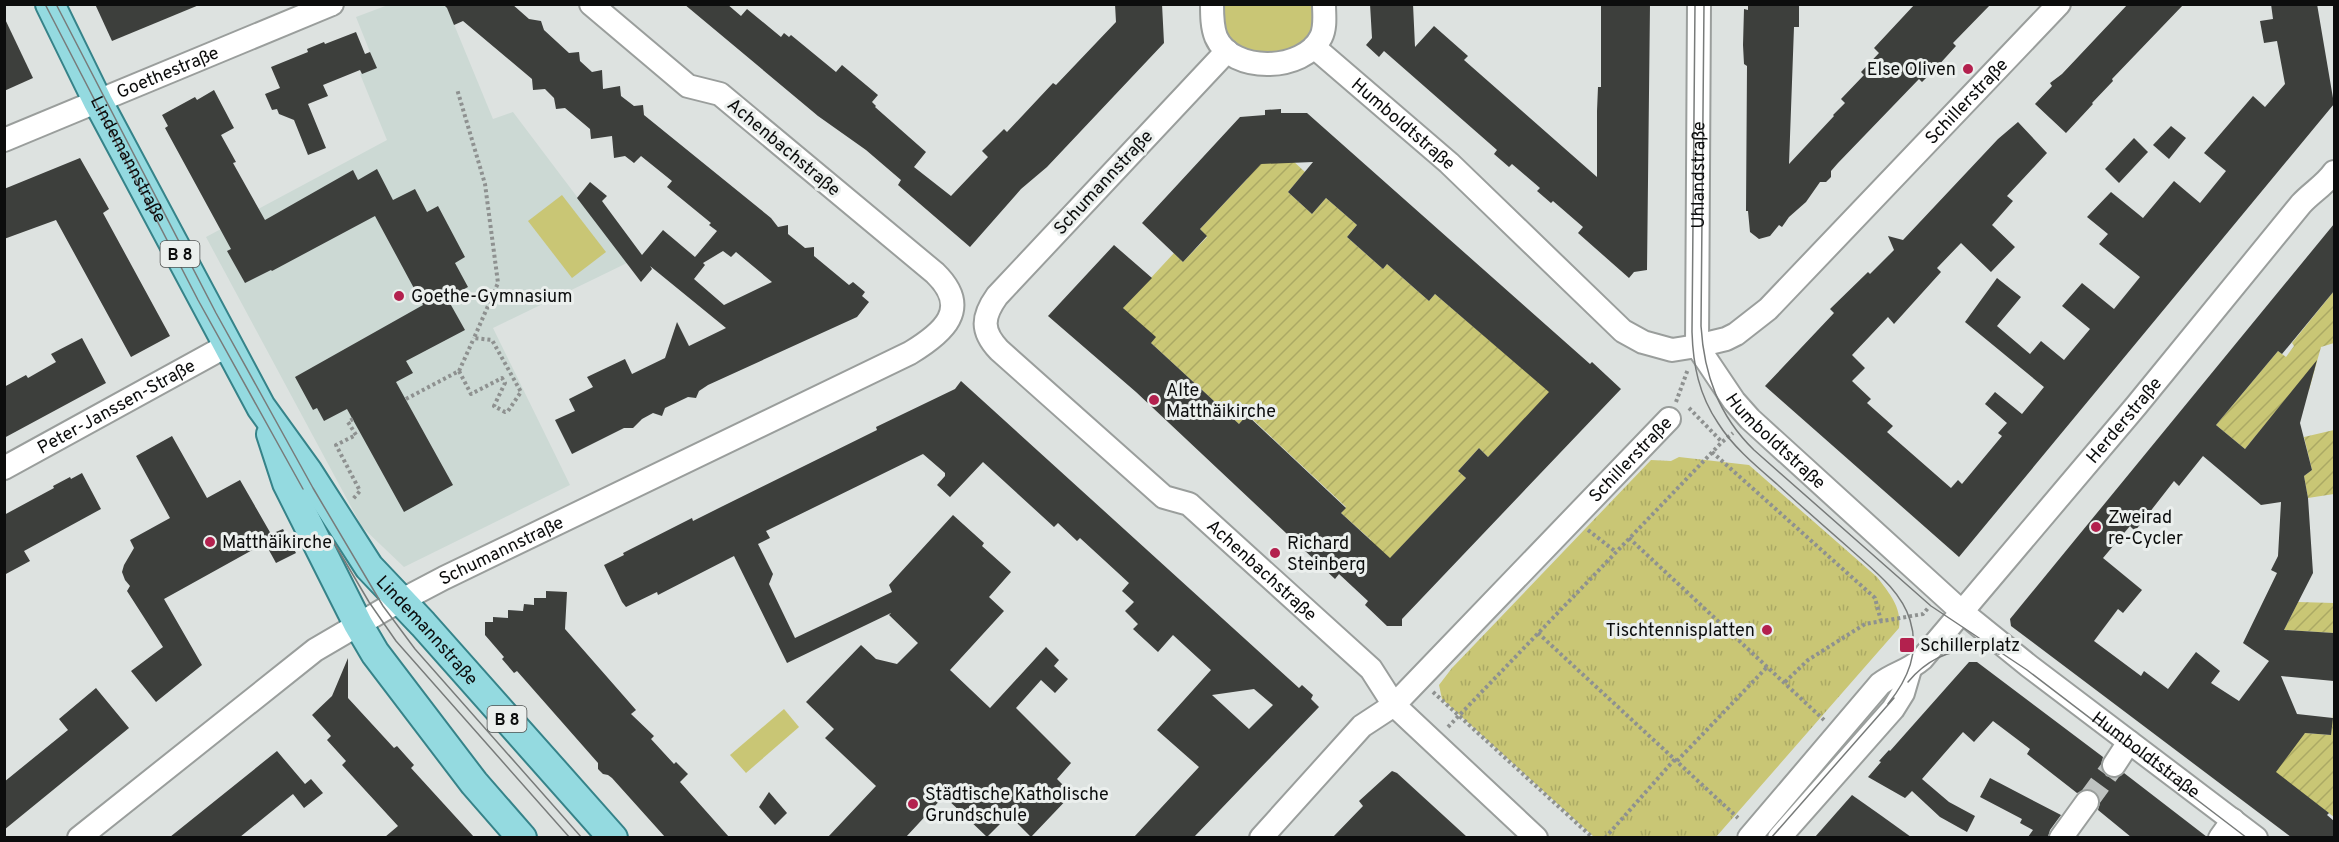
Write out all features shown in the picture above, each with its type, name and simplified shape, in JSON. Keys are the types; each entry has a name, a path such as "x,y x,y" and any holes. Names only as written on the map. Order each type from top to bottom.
{"main road":[{"name":"Lindemannstraße","path":"50,4 98,102 261,407 369,567 423,624 613,837"},
{"name":"Lindemannstraße","path":"261,407 287,483 358,624 375,652 474,783 522,837"}],"street":[{"name":"Goethestraße","path":"4,140 332,4"},
{"name":"Achenbachstraße","path":"591,4 688,86 720,94 935,273 947,289 952,314"},
{"path":"1212,4 1216,37 1227,51 1244,61 1271,62 1298,58 1307,54 1314,47 1323,31 1324,4"},
{"name":"Uhlandstraße","path":"1697,346 1699,4"},
{"name":"Schillerstraße","path":"1697,346 1736,334 1768,309 2059,4"},
{"name":"Humboldtstraße","path":"1314,47 1449,163 1623,331 1643,342 1672,350 1697,346 1734,401 1750,419 1961,611 2128,742 2226,829 2256,837"},
{"name":"Schumannstraße","path":"986,318 997,296 1227,51"},
{"name":"Herderstraße","path":"1751,834 1880,684 1910,669 1922,658 2136,406 2301,204 2332,179"},
{"name":"Schumannstraße","path":"79,837 315,650 358,624 399,601 910,353 940,333 952,314"},
{"name":"Achenbachstraße","path":"986,318 986,332 999,350 1164,497 1189,504 1371,669 1394,705 1536,837"},
{"name":"Peter-Janssen-Straße","path":"4,468 228,345"},
{"name":"Schillerstraße","path":"1261,837 1362,726 1394,705 1669,419"},
{"name":"Herderstraße","path":"1779,837 1893,709 1903,693 1910,669"},
{"path":"2114,765 2128,742"},
{"path":"2061,837 2087,802"}],"path":[{"path":"406,399 459,371 498,283 485,184 457,90"},
{"path":"459,371 471,394 502,378 505,383 494,406 505,412 520,392 492,340 474,338"},
{"name":"Schillerstraße","path":"1669,419 1697,346"},
{"path":"1678,397 1722,442"},
{"path":"337,518 360,491 336,445 356,435 348,422 353,419"},
{"path":"1433,742 1728,436"},
{"path":"1712,452 1875,598 1881,621"},
{"path":"1575,519 1616,552"},
{"path":"1629,538 1820,717"},
{"path":"1785,682 1808,660 1865,624 1923,614 1927,610"},
{"path":"1538,633 1676,760 1751,834"},
{"path":"1605,837 1768,666"},
{"path":"1419,679 1593,837"}],"shaded area":[{"name":"Goethe-Gymnasium","path":"388,5 446,5 493,119 513,112 627,263 493,328 570,485 404,567 362,527 206,237 387,140 360,74 376,67 356,17"}],"green space":[{"path":"1213,4 1323,5 1307,53 1236,57"},
{"path":"1256,160 1292,160 1305,172 1288,192 1312,214 1326,198 1357,225 1347,237 1383,269 1387,264 1429,301 1435,294 1550,392 1488,457 1479,448 1458,471 1466,478 1382,567 1363,549 1371,540 1341,513 1346,507 1248,415 1239,424 1151,343 1123,308 1174,253 1183,262 1207,237 1200,229 1247,179"},
{"path":"562,195 606,252 572,278 528,221"},
{"path":"2334,291 2334,343 2321,347 2309,390 2300,382 2245,449 2216,425 2278,351 2286,357 2294,346 2292,343"},
{"path":"2334,430 2334,494 2308,498 2304,476 2312,470 2304,437"},
{"name":"Schillerplatz","path":"1679,457 1749,465 1877,577 1897,607 1899,628 1716,837 1594,837 1442,699 1439,685 1452,668 1651,460 1671,461"},
{"path":"2298,602 2334,603 2334,633 2284,630"},
{"path":"2334,702 2334,817 2248,752 2305,733 2331,735"},
{"path":"784,709 799,727 746,773 730,755"}],"building":[{"path":"95,4 199,4 199,5 112,41"},
{"path":"443,4 512,4 529,19 541,21 544,30 569,53 579,52 580,61 592,72 602,70 603,89 620,86 621,96 634,106 643,105 644,115 771,218 778,227 788,225 788,234 805,248 814,247 814,256 849,285 853,282 865,292 862,296 869,302 857,317 708,385 699,391 696,398 688,397 665,408 662,416 653,413 633,428 624,428 572,454 555,420 575,411 569,399 593,387 587,377 625,359 632,374 665,358 677,322 689,346 726,328 650,266 652,269 641,282 577,198 590,182 607,196 602,201 642,255 663,230 695,257 717,231 709,225 711,223 667,187 672,181 641,156 634,163 625,156 614,158 612,136 591,139 590,129 565,108 556,109 554,98 545,89 533,90 532,79 463,21 454,25","holes":["723,251 731,257 736,252 772,282 724,305 694,279 705,265 703,263"]},
{"path":"684,4 727,4 741,16 747,9 781,37 784,33 789,37 791,35 836,72 842,65 878,95 872,102 875,107 926,152 914,167 951,196 988,157 982,151 1004,129 1007,132 1053,83 1056,85 1116,22 1115,4 1162,4 1164,43 1047,167 1021,189 970,247 898,185 901,180 866,150 818,116"},
{"path":"1370,4 1413,4 1415,47 1434,26 1468,56 1464,60 1597,177 1598,87 1601,87 1601,4 1650,4 1647,270 1634,272 1629,278 1578,233 1583,227 1553,201 1551,203 1537,191 1540,188 1512,164 1509,167 1494,154 1497,150 1384,51 1379,57 1366,45 1372,38"},
{"path":"1748,4 1799,4 1799,27 1794,27 1789,164 1845,103 1841,99 1864,75 1861,72 1879,53 1874,48 1915,4 1991,4 1953,43 1956,46 1936,68 1922,82 1919,79 1838,163 1831,171 1831,177 1826,182 1820,182 1806,202 1789,217 1782,227 1779,225 1770,236 1759,239 1750,232 1748,211 1746,211 1747,66 1744,64 1743,45 1744,9 1748,10"},
{"path":"2128,4 2184,4 2112,79 2113,81 2066,133 2035,104 2052,86 2050,83 2062,74"},
{"path":"2271,4 2317,4 2334,104 1959,557 1765,386 1834,313 1830,309 1894,250 1888,236 1903,240 1998,139 2018,122 2047,153 2007,196 2013,201 1992,225 2015,247 1991,272 1961,243 1937,268 1941,272 1894,324 1888,317 1852,355 1865,368 1852,381 1871,399 1867,403 1893,426 1887,432 1951,488 1958,480 1962,484 2002,436 1998,433 2007,423 1985,404 1995,392 2022,414 2044,387 1965,322 1997,278 2021,297 1997,326 2030,354 2041,341 2064,360 2090,329 2062,306 2082,283 2114,309 2140,277 2099,244 2108,234 2087,217 2111,192 2143,218 2174,181 2200,203 2226,171 2204,153 2253,96 2265,107 2285,84 2277,41 2264,43 2260,21 2273,19"},
{"path":"4,17 33,78 4,91"},
{"path":"356,32 365,54 370,52 377,68 362,74 360,70 323,85 328,96 308,104 326,148 308,155 294,120 279,114 277,109 272,110 265,94 280,88 271,67 308,52 307,49 324,42 325,44"},
{"name":"Goethe-Gymnasium","path":"214,90 234,128 221,135 236,162 233,163 265,220 353,170 358,180 377,169 393,200 415,189 427,212 438,206 465,257 455,263 468,287 447,298 465,330 406,361 413,373 396,382 453,485 404,512 347,409 324,421 317,408 313,410 295,377 423,305 375,216 245,283 227,251 231,249 165,128 168,126 162,115 195,97 197,100"},
{"path":"1281,109 1281,113 1307,113 1621,389 1402,619 1402,626 1387,626 1365,605 1368,601 1339,574 1335,579 1136,392 1048,316 1114,245 1152,278 1123,308 1156,337 1151,343 1239,424 1247,415 1346,508 1341,513 1390,558 1466,478 1458,471 1479,448 1488,457 1549,392 1435,294 1429,301 1387,264 1383,269 1347,237 1357,225 1326,198 1312,214 1288,192 1313,162 1261,164 1200,229 1207,236 1183,262 1142,223 1240,117 1265,115 1265,110"},
{"path":"2171,126 2186,138 2169,159 2153,145"},
{"path":"2134,138 2148,152 2119,183 2105,169"},
{"path":"80,158 109,209 103,213 170,336 131,357 56,220 4,239 4,189"},
{"path":"2334,224 2334,291 2282,354 2278,351 2216,425 2245,449 2317,360 2300,423 2312,470 2304,476 2308,498 2313,573 2284,630 2334,633 2334,681 2281,676 2297,714 2333,718 2331,735 2305,733 2276,772 2329,813 2327,815 2334,821 2334,837 2291,837 2011,626 2010,619","holes":["2203,456 2261,505 2281,502 2278,556 2271,570 2277,573 2243,643 2269,661 2239,701 2211,683 2220,671 2196,652 2168,689 2144,671 2141,676 2094,641 2118,609 2123,613 2142,590 2103,558 2130,526 2135,531 2174,481 2179,486"]},
{"path":"82,338 106,383 4,438 4,387 26,375 28,378 56,362 51,354"},
{"path":"961,381 1299,688 1302,685 1313,695 1311,699 1319,707 1194,837 1134,837 1199,767 1157,730 1211,670 1173,635 1158,652 1133,629 1138,624 1125,611 1134,602 1122,591 1129,583 1080,538 1077,541 1058,523 1054,527 983,462 950,497 937,485 945,473 923,454 766,531 770,538 758,544 773,574 769,584 795,638 892,592 889,585 953,515 984,543 982,546 1011,572 989,597 1004,611 950,670 990,708 1046,647 1059,660 1054,666 1068,679 1055,693 1041,680 1016,708 1071,763 1057,779 1072,794 1031,837 1009,815 987,837 944,796 906,837 828,837 876,786 825,738 834,729 806,702 861,645 876,659 897,664 918,643 889,615 891,613 787,663 734,556 658,595 657,592 626,607 622,602 604,565 692,518 693,521 955,389","holes":["1254,689 1273,705 1249,729 1212,695"]},
{"path":"172,436 207,498 240,480 271,534 283,529 296,553 276,563 265,543 164,599 202,665 156,702 131,671 163,647 127,591 130,586 122,572 134,548 130,540 170,518 136,456"},
{"path":"82,473 101,509 24,551 30,561 4,575 4,515 54,488 53,486"},
{"path":"546,591 567,592 565,629 636,710 631,714 654,736 651,739 674,764 676,762 688,774 680,782 729,837 665,837 612,778 598,769 598,763 517,671 514,673 502,659 504,657 485,635 485,622 493,622 493,617 508,618 508,610 523,611 524,604 534,605 534,598 546,598"},
{"path":"348,658 348,698 394,748 397,746 414,765 411,768 474,837 385,837 398,826 342,765 346,761 327,740 331,736 312,715 332,696"},
{"path":"1969,662 1977,662 2103,757 2101,765 2106,776 2114,778 2124,773 2207,837 2131,837 2098,810 2100,803 2095,791 2088,789 2077,793 2027,754 2030,749 1993,721 1974,742 1963,732 1922,779 1949,802 1975,816 1967,832 1940,817 1912,791 1905,798 1868,777 1881,762 1879,761"},
{"path":"96,688 129,728 4,830 4,782 68,730 59,719"},
{"path":"277,751 305,784 311,779 323,793 304,808 293,794 240,837 170,837"},
{"path":"1392,771 1397,773 1467,837 1333,837 1363,806 1359,801"},
{"path":"1990,778 2061,815 2050,830 2048,837 2028,837 2033,830 2020,823 2022,819 1980,797"},
{"path":"769,792 787,813 775,825 759,807"},
{"path":"1852,795 1879,814 1911,837 1815,837"}],"tunnel":[{"path":"2087,802 2114,765"}],"tram line":[{"path":"45,4 198,300 303,489"},
{"path":"56,4 216,313 313,488 383,606 415,649 582,838"},
{"path":"1695,4 1692,332 1698,379 1711,412 1738,448 1876,572 1893,590 1906,609 1913,632 1913,654 1906,675 1888,704"},
{"path":"1704,4 1701,326 1710,378 1731,423 1754,450 1931,606 2027,670 2247,838"},
{"path":"330,536 369,602 396,641 570,838"},
{"path":"1908,682 1927,664 1949,654 1973,650 1999,654"},
{"path":"1771,838 1894,698"}],"place":[{"name":"Else Oliven","path":"1968,69"},
{"name":"Goethe-Gymnasium","path":"399,296"},
{"name":"Alte Matthäikirche","path":"1154,400"},
{"name":"Zweirad re-Cycler","path":"2096,527"},
{"name":"Matthäikirche","path":"210,542"},
{"name":"Richard Steinberg","path":"1275,553"},
{"name":"Tischtennisplatten","path":"1767,630"},
{"name":"Schillerplatz","path":"1907,645"},
{"name":"Städtische Katholische Grundschule","path":"913,804"}]}
